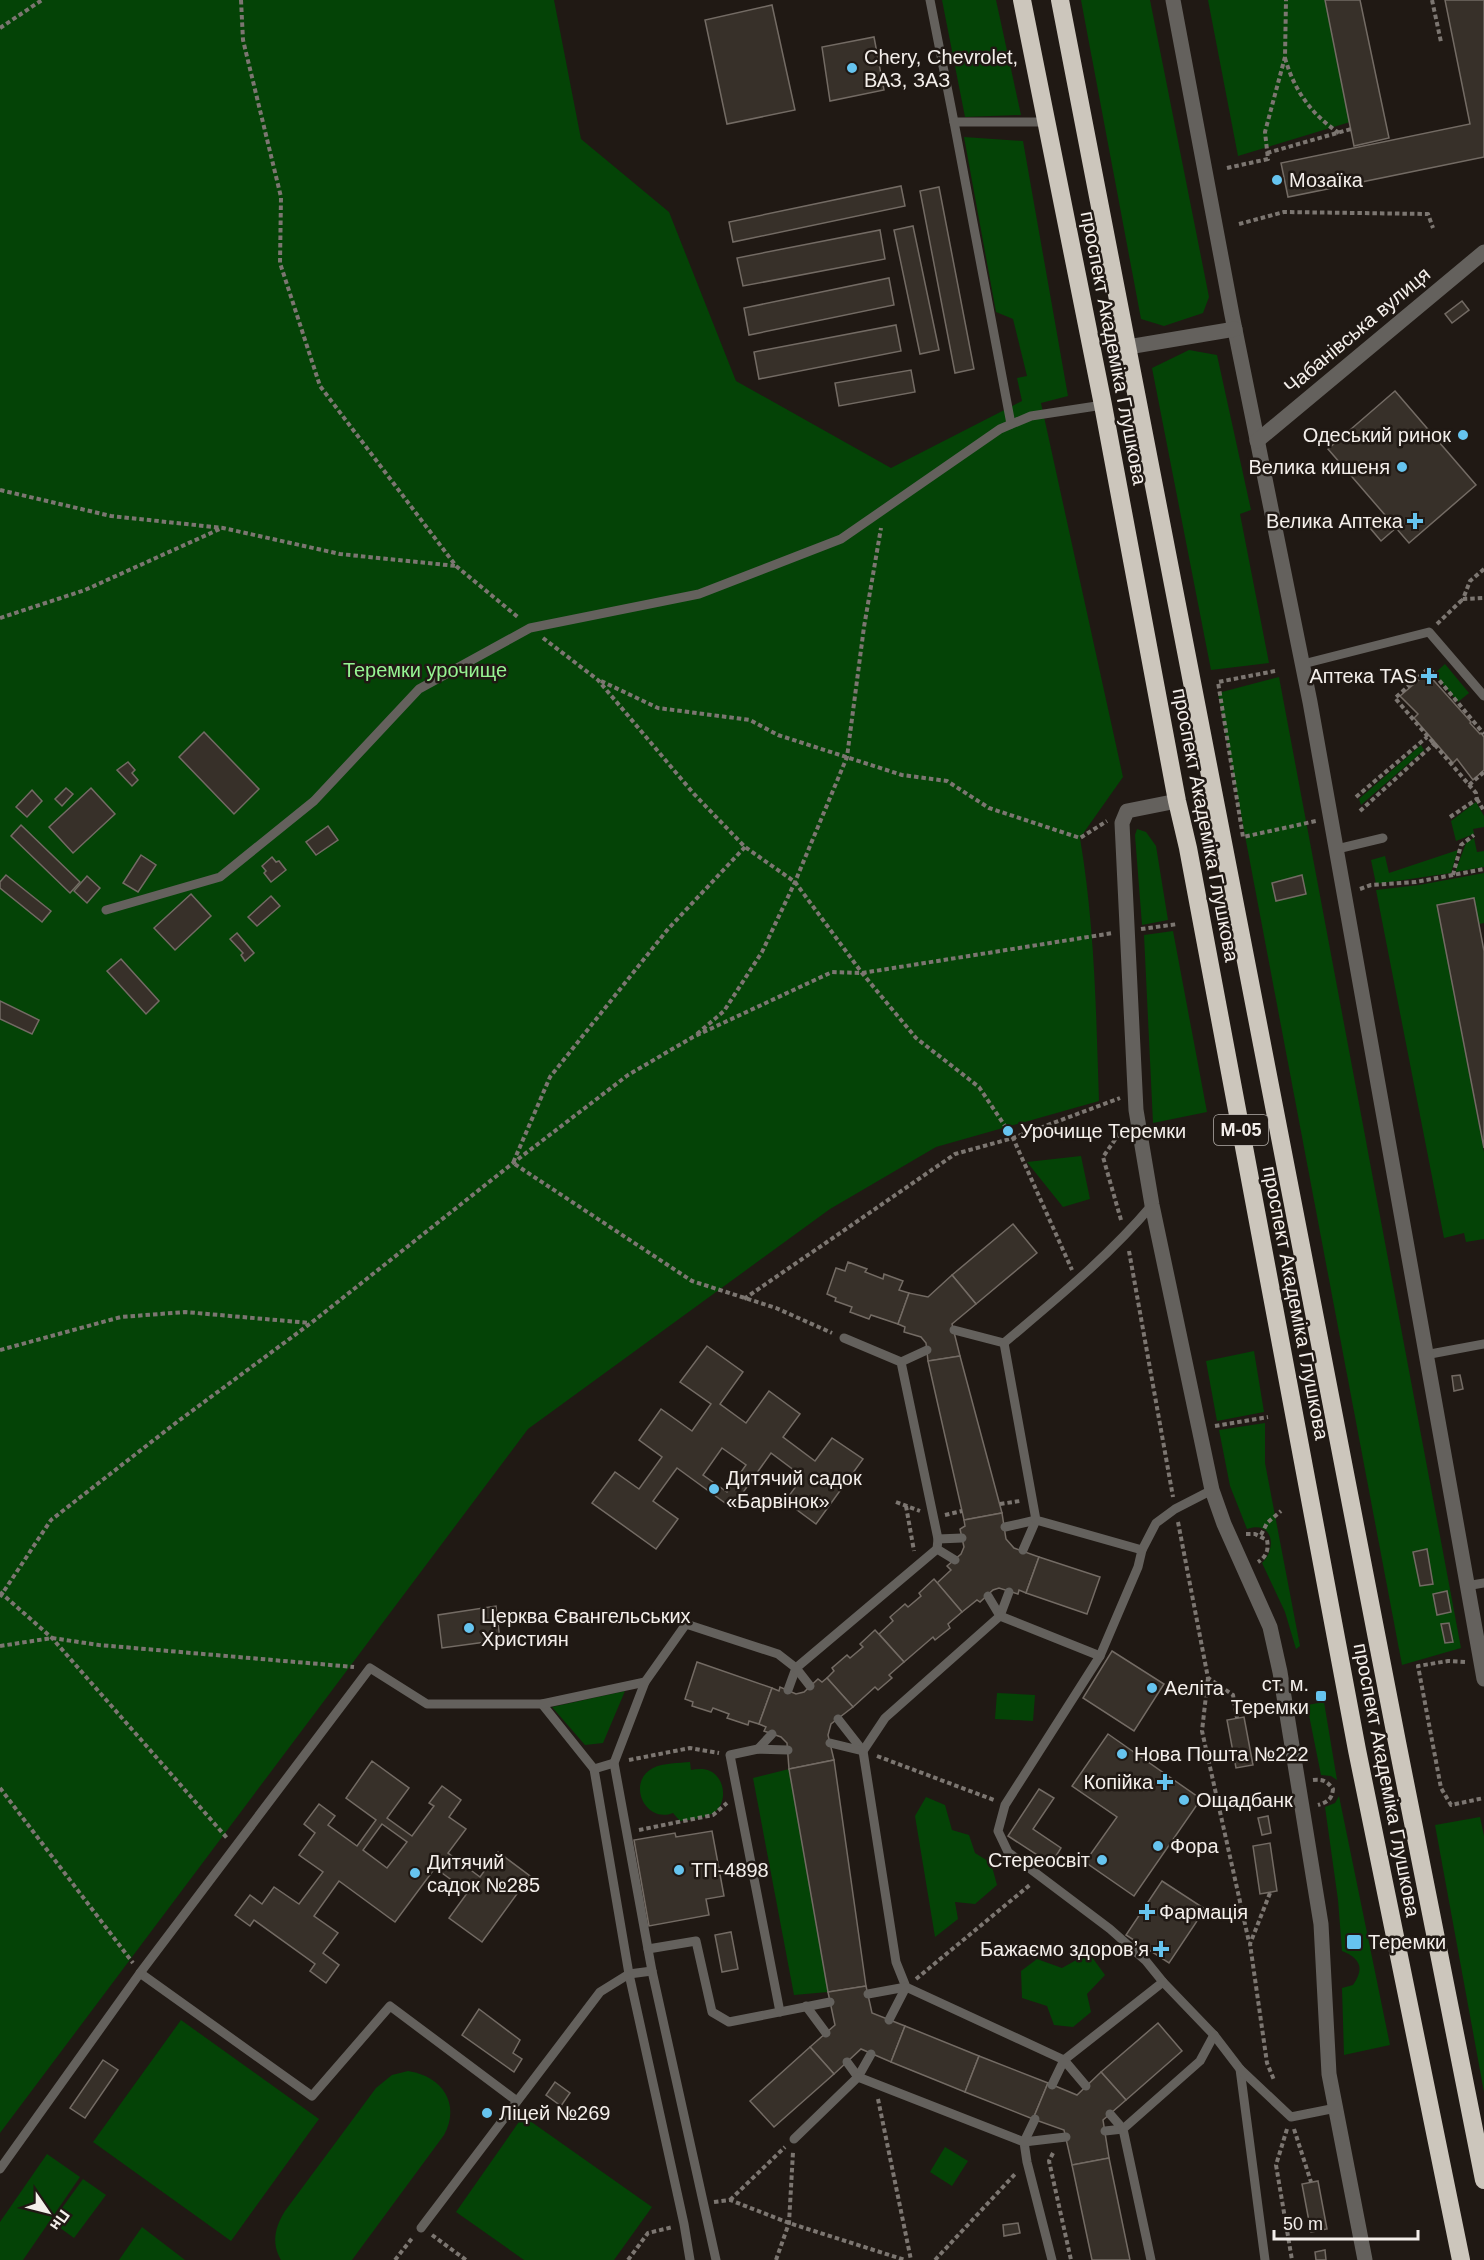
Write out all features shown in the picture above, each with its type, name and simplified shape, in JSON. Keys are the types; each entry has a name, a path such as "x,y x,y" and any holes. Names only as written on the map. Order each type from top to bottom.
{"highway":[{"name":"проспект Академіка Глушкова","path":"1022,0 1188,848 1357,1750 1461,2260"},
{"name":"проспект Академіка Глушкова","path":"1060,0 1484,2180"}],"street":[{"path":"1173,0 1235,329 1303,664 1484,1679"},
{"name":"Чабанівська вулиця","path":"1257,441 1484,252"},
{"path":"1128,347 1235,329"},
{"path":"1178,801 1127,811 1122,823 1136,1110 1152,1204 1212,1490 1224,1524 1270,1628 1280,1672 1321,1924 1329,2074 1365,2260"}],"lane":[{"path":"930,0 1011,424"},
{"path":"954,122 1047,122"},
{"path":"105,910 220,877 314,801 419,689 530,628 699,594 841,539 1000,429 1031,416 1103,405"},
{"path":"1303,664 1429,632 1484,696"},
{"path":"1337,849 1383,838"},
{"path":"1004,1343 1077,1282 1126,1236 1152,1204"},
{"path":"954,1330 1004,1343"},
{"path":"844,1338 901,1362 927,1350"},
{"path":"1004,1343 1036,1520 1023,1550"},
{"path":"1425,1355 1484,1344"},
{"path":"788,1690 796,1668 937,1550 938,1539 901,1362"},
{"path":"1212,1490 1175,1509 1156,1522 1142,1550 1138,1567 1100,1656 1005,1804 998,1831 1008,1852 1110,1929 1146,1961 1214,2035 1240,2069 1291,2117 1336,2108"},
{"path":"1005,1527 1036,1520 1142,1550"},
{"path":"938,1539 962,1538"},
{"path":"937,1550 955,1560"},
{"path":"1466,1586 1484,1583"},
{"path":"863,1751 885,1718 1000,1617 1009,1592"},
{"path":"988,1596 1000,1617 1100,1656"},
{"path":"716,2260 652,1971 614,1763 645,1682 686,1624 778,1654 796,1668 810,1686"},
{"path":"0,2169 140,1973 370,1668 427,1704 542,1704 645,1682"},
{"path":"542,1704 594,1769 629,1974 690,2260"},
{"path":"838,1719 863,1751 896,1962 906,1987 889,2020"},
{"path":"758,1749 772,1734"},
{"path":"830,1743 863,1751"},
{"path":"780,2012 731,1755 758,1749 788,1750"},
{"path":"594,1769 614,1763"},
{"path":"648,1949 696,1941 712,2012 729,2022 830,2002"},
{"path":"421,2228 600,1992 629,1974 652,1971"},
{"path":"140,1973 312,2097 390,2006 517,2101"},
{"path":"1052,2085 1064,2060 1163,1982"},
{"path":"868,1994 906,1987 1064,2060 1086,2086"},
{"path":"806,2007 826,2033"},
{"path":"1105,2131 1123,2129 1200,2061 1214,2035"},
{"path":"794,2139 858,2077 871,2054"},
{"path":"847,2062 858,2077 1024,2142 1066,2137"},
{"path":"1240,2069 1265,2260"},
{"path":"1110,2114 1123,2129 1151,2260"},
{"path":"1035,2119 1024,2142 1052,2260"}],"path":[{"path":"0,28 42,0"},
{"path":"241,0 243,40 281,198 280,262 320,386 456,566 530,628 598,680 658,708 750,720 778,735 902,775 947,781 989,808 1080,838 1102,823 1127,811"},
{"path":"1227,168 1268,159 1265,132 1284,57 1286,0"},
{"path":"1432,0 1441,42"},
{"path":"1284,57 1290,76 1301,97 1323,123 1339,133"},
{"path":"1268,153 1351,129"},
{"path":"1239,224 1284,212 1428,214 1433,228"},
{"path":"0,490 111,516 223,528 340,554 456,566"},
{"path":"693,1037 724,1011 762,952 795,882 847,757 864,627 884,509"},
{"path":"0,618 85,590 223,528"},
{"path":"1429,632 1463,599 1470,581 1484,569"},
{"path":"1463,599 1484,598"},
{"path":"1484,734 1429,668 1395,698 1476,793 1484,811"},
{"path":"1275,671 1218,682 1243,837 1331,817"},
{"path":"598,680 694,794 745,847 795,882 862,973 916,1038 979,1087 1013,1138 1077,1282"},
{"path":"1356,797 1427,737"},
{"path":"1360,812 1435,743"},
{"path":"1469,785 1484,772"},
{"path":"1450,817 1477,799"},
{"path":"1453,875 1461,844 1474,835"},
{"path":"513,1163 550,1077 668,929 745,847"},
{"path":"1344,893 1371,885 1416,882 1484,869"},
{"path":"235,1847 52,1638 1,1594 51,1520 177,1422 311,1323 628,1075 693,1037 832,972 862,973 1103,934"},
{"path":"743,1299 955,1154 1013,1138 1135,1093"},
{"path":"1136,1110 1103,1157 1126,1236 1208,1678 1202,1731 1250,1944 1267,2063 1276,2085"},
{"path":"513,1163 692,1281 776,1308 844,1338"},
{"path":"0,1350 121,1317 185,1311 311,1323"},
{"path":"1215,1426 1268,1417"},
{"path":"1000,1504 1032,1499"},
{"path":"906,1506 916,1567"},
{"path":"1261,1535 1267,1523 1281,1511"},
{"path":"1246,1534 1261,1535 1267,1540 1269,1548 1258,1562"},
{"path":"0,1646 52,1638 99,1645 370,1668"},
{"path":"1448,1661 1418,1666 1441,1788 1451,1804 1484,1798"},
{"path":"1208,1678 1233,1695 1237,1718"},
{"path":"614,1763 690,1748 731,1755"},
{"path":"863,1751 1005,1804"},
{"path":"1313,1780 1322,1779 1329,1782 1333,1789 1332,1796 1326,1802 1317,1805"},
{"path":"0,1788 140,1973"},
{"path":"627,1833 713,1815 728,1802 736,1788"},
{"path":"906,1987 1040,1876"},
{"path":"1250,1944 1270,1893"},
{"path":"875,2083 911,2260"},
{"path":"1291,2117 1311,2182"},
{"path":"1291,2117 1276,2165 1292,2260"},
{"path":"776,2260 789,2223 794,2139"},
{"path":"794,2139 730,2200 789,2223 904,2260"},
{"path":"1061,2151 1053,2152 1049,2161 1071,2260"},
{"path":"935,2260 1027,2162"},
{"path":"628,2260 648,2233 684,2224"},
{"path":"395,2260 421,2228 466,2260"}],"green space":[{"name":"Теремки урочище","path":"0,0 554,0 581,139 669,212 736,381 891,468 1022,401 1017,378 1027,376 1013,319 996,312 964,137 1023,141 1068,396 1041,403 1123,777 1080,838 1092,937 1099,1101 936,1147 830,1209 528,1429 0,2133"},
{"path":"942,0 996,0 1021,115 965,117"},
{"path":"1081,0 1150,0 1209,297 1203,313 1164,326 1141,319"},
{"path":"1208,0 1325,0 1350,122 1238,156"},
{"path":"1189,350 1217,355 1251,510 1240,514 1269,663 1211,670 1152,368"},
{"path":"1445,664 1469,693 1458,702 1434,674"},
{"path":"1279,677 1461,1648 1402,1665 1218,693"},
{"path":"1421,745 1424,750 1361,805 1359,799"},
{"path":"1476,802 1484,816 1484,827 1473,829 1474,834 1456,841 1451,821"},
{"path":"1137,829 1146,832 1156,846 1168,920 1142,925 1135,835"},
{"path":"1474,838 1477,852 1484,851 1484,867 1455,872 1466,843"},
{"path":"1458,850 1451,873 1376,884 1371,860 1385,856 1389,873"},
{"path":"1484,873 1484,923 1479,924 1474,898 1437,905 1484,1152 1484,1239 1466,1242 1464,1233 1444,1238 1376,890"},
{"path":"1173,931 1207,1112 1153,1123 1144,935"},
{"path":"1081,1156 1090,1199 1063,1207 1027,1162"},
{"path":"1254,1351 1264,1412 1217,1421 1206,1361"},
{"path":"1265,1423 1265,1463 1300,1646 1296,1649 1285,1612 1262,1563 1270,1550 1270,1537 1262,1528 1247,1529 1230,1486 1219,1430"},
{"path":"625,1691 603,1743 585,1745 552,1707"},
{"path":"997,1693 1035,1695 1033,1721 995,1719"},
{"path":"1324,1702 1337,1780 1331,1776 1321,1775 1307,1705"},
{"path":"690,1762 691,1770 708,1770 719,1778 723,1789 720,1806 716,1811 704,1817 680,1821 673,1813 663,1815 654,1813 642,1800 641,1782 645,1774 661,1765"},
{"path":"789,1769 828,1992 794,1995 753,1778"},
{"path":"1339,1796 1390,2045 1344,2055 1342,1988 1353,1985 1360,1969 1357,1960 1342,1951 1338,1900 1325,1807 1335,1803"},
{"path":"926,1797 945,1805 952,1830 969,1835 975,1853 991,1863 997,1885 975,1904 955,1902 958,1919 935,1937 915,1816"},
{"path":"1480,1817 1484,1836 1484,2092 1435,1825"},
{"path":"1089,1953 1105,1975 1087,1994 1091,2012 1073,2027 1054,2025 1047,2006 1022,1998 1021,1971 1037,1959 1062,1968"},
{"path":"181,2020 319,2119 231,2241 93,2142"},
{"path":"408,2071 430,2079 445,2093 450,2113 449,2124 444,2135 352,2260 281,2260 275,2241 279,2223 285,2211 376,2088 392,2075"},
{"path":"523,2116 652,2207 614,2260 524,2260 456,2212"},
{"path":"945,2147 968,2161 952,2186 930,2172"},
{"path":"47,2154 80,2177 23,2260 0,2260 0,2222"},
{"path":"83,2179 106,2195 74,2238 52,2222"},
{"path":"142,2227 185,2260 119,2260"}],"building":[{"path":"1325,0 1360,0 1389,138 1354,146"},
{"path":"1445,0 1484,0 1484,157 1288,197 1281,163 1470,124"},
{"path":"772,5 795,110 727,124 705,20"},
{"path":"874,37 884,90 830,101 822,47"},
{"path":"901,186 905,206 733,242 729,222"},
{"path":"939,187 974,369 955,373 920,191"},
{"path":"913,226 939,350 920,354 894,230"},
{"path":"880,230 885,259 743,286 737,258"},
{"path":"889,278 894,305 749,335 744,308"},
{"path":"1462,301 1469,310 1452,323 1445,314"},
{"path":"896,325 901,351 759,379 754,352"},
{"path":"911,370 915,392 839,406 835,383"},
{"name":"Велика кишеня","path":"1395,391 1476,485 1409,543 1396,528 1381,541 1370,528 1385,515 1328,449"},
{"path":"1427,673 1484,737 1484,770 1473,780 1457,759 1453,763 1414,718 1418,714 1400,696"},
{"path":"204,732 259,789 234,814 179,757"},
{"path":"128,762 135,770 132,773 138,780 132,786 117,770"},
{"path":"66,788 73,794 62,806 55,799"},
{"path":"91,788 115,814 73,853 49,827"},
{"path":"32,790 42,801 27,817 16,807"},
{"path":"21,825 80,882 70,893 11,836"},
{"path":"328,826 338,840 316,855 306,842"},
{"path":"141,855 156,865 138,892 123,883"},
{"path":"272,857 276,862 279,861 286,870 271,882 262,866"},
{"path":"6,875 51,911 42,922 0,888 0,882"},
{"path":"1302,875 1306,894 1276,901 1272,883"},
{"path":"87,876 100,888 87,903 74,891"},
{"path":"191,894 211,916 175,950 154,928"},
{"path":"271,896 280,906 257,926 248,917"},
{"path":"1474,898 1484,951 1484,1148 1437,905"},
{"path":"237,933 254,953 245,961 241,955 243,953 230,939"},
{"path":"121,959 159,1001 146,1014 107,971"},
{"path":"0,1001 39,1020 32,1034 0,1019"},
{"path":"1013,1224 1037,1253 976,1304 952,1275"},
{"path":"848,1262 867,1269 865,1272 883,1279 884,1274 903,1281 899,1290 909,1293 898,1324 871,1315 869,1319 850,1312 852,1307 835,1301 836,1298 827,1294 836,1268 845,1271"},
{"path":"952,1275 976,1304 952,1324 960,1356 928,1361 926,1343 921,1337 904,1332 905,1327 898,1324 909,1293 928,1297"},
{"path":"707,1346 743,1372 720,1404 746,1423 769,1391 800,1414 783,1437 815,1461 832,1438 863,1459 816,1524 785,1501 803,1477 771,1453 732,1508 677,1468 653,1501 678,1519 656,1549 592,1503 615,1472 639,1489 662,1457 639,1440 661,1409 692,1431 711,1404 680,1382","holes":["722,1448 746,1465 727,1492 703,1475"]},
{"path":"960,1356 1002,1513 964,1520 928,1361"},
{"path":"1460,1375 1463,1389 1454,1391 1452,1376"},
{"path":"1002,1513 1006,1539 1014,1548 1039,1557 1026,1593 1019,1590 1018,1594 999,1588 993,1590 980,1602 977,1600 962,1612 937,1583 951,1570 947,1566 961,1554 964,1547 960,1529 965,1526 964,1520"},
{"path":"1427,1549 1433,1584 1420,1586 1413,1552"},
{"path":"1039,1557 1100,1577 1087,1614 1026,1593"},
{"path":"934,1579 962,1612 948,1624 950,1628 935,1640 933,1637 904,1662 879,1634 893,1621 890,1617 905,1604 908,1607 921,1596 919,1593"},
{"path":"1447,1591 1451,1612 1437,1615 1433,1594"},
{"name":"Церква Євангельських Християн","path":"496,1606 500,1640 442,1648 438,1615"},
{"path":"1449,1623 1453,1642 1445,1643 1441,1624"},
{"path":"875,1630 904,1662 889,1675 892,1678 878,1690 875,1687 853,1707 827,1678 834,1671 832,1668 847,1655 850,1658 863,1647 860,1644"},
{"path":"1112,1651 1164,1684 1134,1731 1083,1698"},
{"path":"697,1662 772,1688 759,1724 749,1721 748,1725 727,1718 729,1714 713,1708 711,1712 692,1706 693,1702 685,1699"},
{"path":"827,1678 853,1707 831,1724 828,1735 834,1760 789,1769 787,1743 781,1737 764,1731 766,1727 759,1724 772,1688 779,1691 780,1687 796,1694 804,1692 818,1679 822,1682"},
{"path":"1244,1717 1253,1765 1236,1768 1227,1720"},
{"path":"1108,1734 1201,1799 1134,1896 1085,1862 1117,1817 1072,1786"},
{"path":"834,1760 866,1986 828,1992 789,1769"},
{"path":"372,1761 409,1788 387,1818 412,1836 434,1806 429,1803 442,1786 461,1800 449,1817 466,1829 448,1853 480,1877 498,1852 530,1876 482,1942 449,1918 468,1892 435,1868 395,1922 339,1881 314,1916 338,1933 323,1953 339,1965 326,1983 310,1971 315,1964 254,1920 250,1926 235,1915 250,1895 262,1904 274,1887 299,1904 323,1872 299,1855 315,1833 304,1824 319,1804 335,1816 328,1825 357,1846 376,1820 346,1798","holes":["382,1824 407,1842 387,1868 363,1850"]},
{"path":"1039,1789 1054,1798 1033,1829 1061,1848 1051,1864 1008,1836"},
{"path":"1268,1816 1271,1833 1262,1835 1258,1818"},
{"name":"ТП-4898","path":"712,1831 724,1896 706,1899 709,1915 649,1926 634,1840 675,1833 676,1837"},
{"path":"1270,1843 1277,1891 1260,1894 1253,1846"},
{"path":"1162,1881 1205,1909 1169,1963 1126,1935"},
{"path":"731,1932 738,1969 722,1972 715,1935"},
{"path":"866,1986 872,2013 905,2026 891,2062 861,2049 834,2074 810,2047 835,2025 828,1992"},
{"path":"479,2009 520,2040 513,2053 522,2059 514,2072 462,2035"},
{"path":"1158,2023 1182,2051 1126,2100 1101,2072"},
{"path":"905,2026 979,2056 965,2092 891,2062"},
{"path":"810,2047 834,2074 774,2127 750,2101"},
{"path":"979,2056 1048,2083 1033,2119 965,2092"},
{"path":"103,2060 118,2070 85,2118 70,2108"},
{"path":"1101,2072 1126,2100 1103,2120 1109,2158 1072,2165 1064,2130 1033,2119 1048,2083 1077,2095"},
{"path":"555,2082 570,2093 561,2106 546,2095"},
{"path":"1109,2158 1130,2260 1092,2260 1072,2165"},
{"path":"1318,2181 1327,2229 1311,2232 1302,2184"},
{"path":"1018,2223 1020,2233 1004,2236 1003,2225"},
{"path":"1325,2250 1326,2260 1316,2260 1315,2252"}],"place":[{"name":"Chery, Chevrolet, ВАЗ, ЗАЗ","path":"852,68"},
{"name":"Мозаїка","path":"1277,180"},
{"name":"Одеський ринок","path":"1463,435"},
{"name":"Велика кишеня","path":"1402,467"},
{"name":"Велика Аптека","path":"1415,521"},
{"name":"Аптека TAS","path":"1429,676"},
{"name":"Урочище Теремки","path":"1008,1131"},
{"name":"Дитячий садок «Барвінок»","path":"714,1489"},
{"name":"Церква Євангельських Християн","path":"469,1628"},
{"name":"Аеліта","path":"1152,1688"},
{"name":"ст. м. Теремки","path":"1321,1696"},
{"name":"Нова Пошта №222","path":"1122,1754"},
{"name":"Копійка","path":"1165,1782"},
{"name":"Ощадбанк","path":"1184,1800"},
{"name":"Фора","path":"1158,1846"},
{"name":"Стереосвіт","path":"1102,1860"},
{"name":"ТП-4898","path":"679,1870"},
{"name":"Дитячий садок №285","path":"415,1873"},
{"name":"Фармація","path":"1147,1912"},
{"name":"Теремки","path":"1354,1942"},
{"name":"Бажаємо здоровʼя","path":"1161,1949"},
{"name":"Ліцей №269","path":"487,2113"}]}
